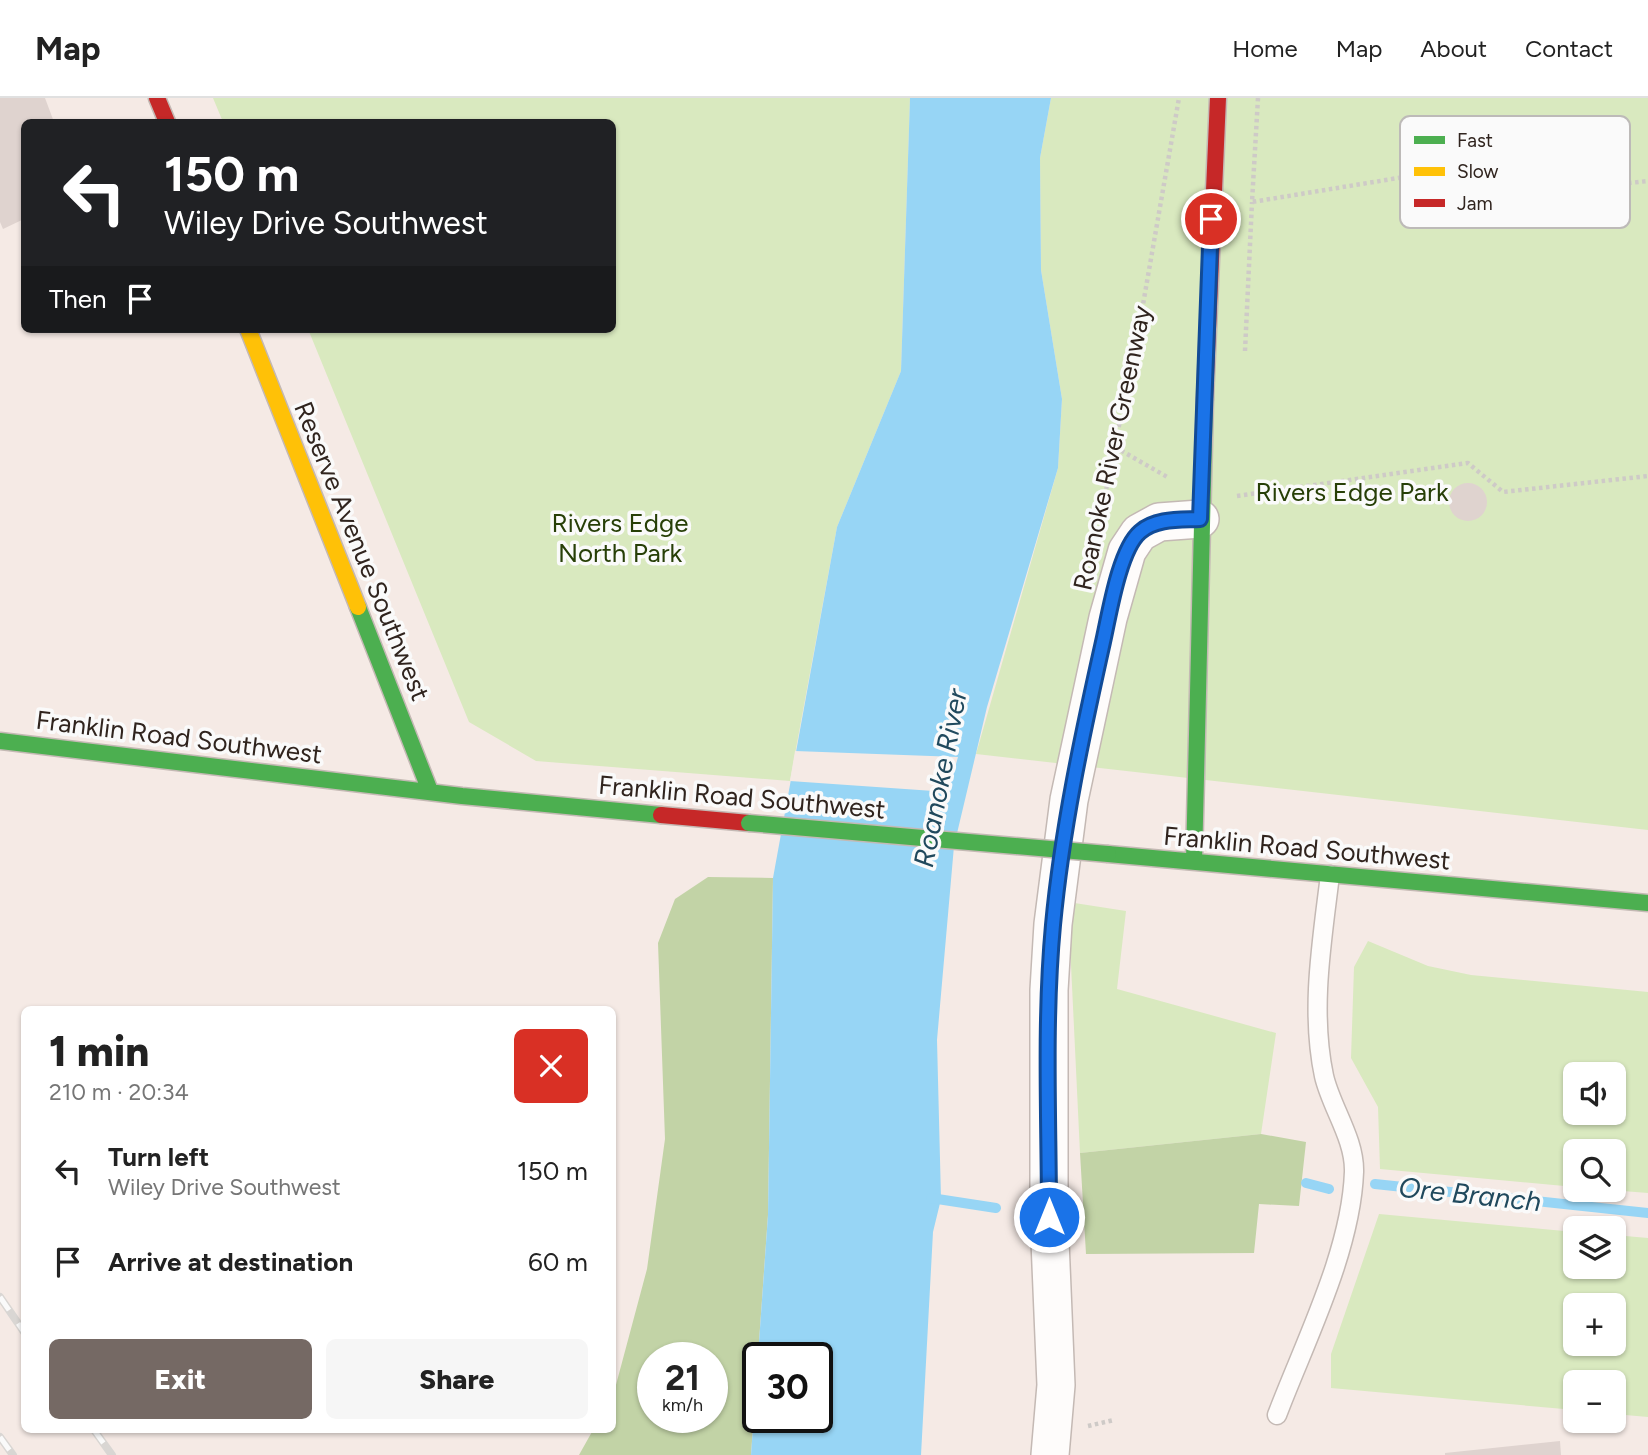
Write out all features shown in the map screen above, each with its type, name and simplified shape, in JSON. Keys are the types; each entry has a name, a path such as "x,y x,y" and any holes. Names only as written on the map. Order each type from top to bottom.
{"main road":[{"path":"157,98 166,119"},
{"path":"1194,862 1200,519 1207,297 1218,98"},
{"name":"Reserve Avenue Southwest","path":"250,333 430,791"},
{"name":"Franklin Road Southwest","path":"0,741 430,791 749,823 1648,904"}],"street":[{"path":"1050,1455 1056,1385 1049,1228 1049,990 1053,924 1069,800 1105,631 1127,551 1139,533 1159,522 1200,519"}],"lane":[{"path":"1277,1415 1337,1256 1349,1211 1354,1170 1343,1125 1325,1077 1317,1024 1319,970 1330,875"}],"path":[{"name":"Roanoke River Greenway","path":"1097,534 1141,316 1179,98"},
{"path":"1244,363 1258,98"},
{"path":"1252,202 1400,178"},
{"path":"1630,183 1648,181"},
{"path":"1115,447 1178,482"},
{"path":"1238,484 1237,497 1468,463 1503,492 1648,476"}],"green space":[{"name":"Rivers Edge North Park","path":"213,98 910,98 901,371 837,527 790,781 536,761 469,722 310,333 616,333 616,119 222,119"},
{"name":"Rivers Edge Park","path":"1051,98 1648,98 1648,830 976,754 1058,468 1062,399 1041,270 1040,158"},
{"path":"708,877 773,878 768,1215 759,1342 742,1342 742,1433 753,1433 751,1455 579,1455 591,1433 616,1433 616,1385 647,1269 665,1139 658,943 675,899"},
{"path":"1068,902 1126,911 1117,989 1276,1033 1261,1134 1080,1153"},
{"path":"1368,941 1428,966 1471,975 1648,992 1648,1193 1626,1191 1626,1139 1563,1139 1563,1186 1380,1169 1378,1107 1351,1058 1354,967"},
{"path":"1261,1134 1306,1142 1299,1206 1259,1204 1254,1253 1086,1254 1080,1153"},
{"path":"1379,1214 1563,1231 1563,1279 1626,1279 1626,1236 1648,1238 1648,1417 1626,1415 1626,1370 1563,1370 1563,1409 1331,1388 1331,1354"}],"water":[{"name":"Roanoke River","path":"910,98 1051,98 1040,158 1041,270 1062,399 1058,468 987,707 954,846 937,1040 941,1199 933,1232 921,1455 751,1455 753,1433 833,1433 833,1342 759,1342 768,1215 773,878 837,527 901,371"}],"pier":[{"path":"795,751 958,757 948,792 790,781"}],"building":[{"path":"0,98 45,98 53,119 21,119 21,220 3,229 0,222"},
{"path":"1468,483 1482,488 1487,502 1482,516 1468,521 1454,516 1449,502 1454,488"},
{"path":"1560,1441 1561,1455 1445,1455 1445,1453"}],"waterway":[{"name":"Ore Branch","path":"1306,1183 1329,1189"},
{"name":"Ore Branch","path":"1375,1184 1648,1213"},
{"name":"Ore Branch","path":"931,1198 996,1208"}],"railway":[{"path":"0,1297 21,1328"},
{"path":"96,1433 112,1455"},
{"path":"0,1437 13,1455"}],"traffic: fast":[{"path":"1194,861 1205,399"},
{"path":"358,607 430,791"},
{"path":"0,741 462,796 661,815"},
{"path":"749,823 1108,854"},
{"path":"1108,854 1648,903"}],"traffic: slow":[{"path":"250,333 358,607"}],"traffic: jam":[{"path":"157,98 166,119"},
{"path":"1205,399 1218,98"},
{"path":"661,815 749,823"}],"route":[{"path":"1049,1217 1049,990 1053,924 1069,800 1108,618 1127,551 1139,533 1159,522 1200,519 1211,219"}]}
